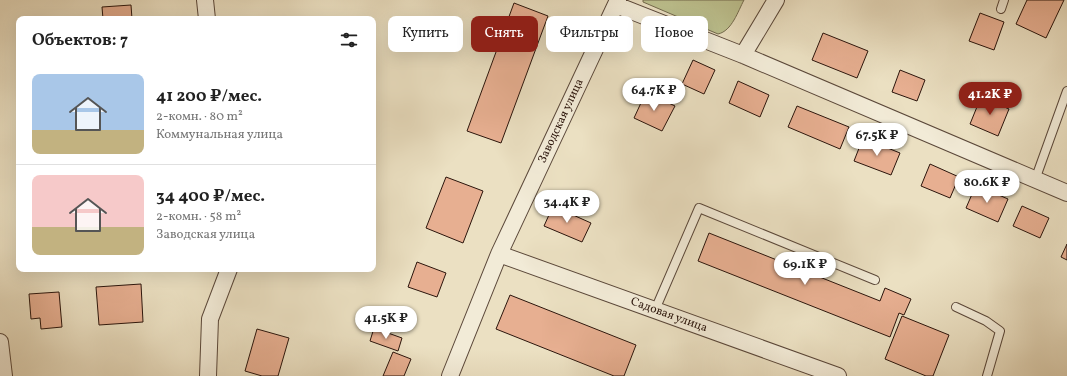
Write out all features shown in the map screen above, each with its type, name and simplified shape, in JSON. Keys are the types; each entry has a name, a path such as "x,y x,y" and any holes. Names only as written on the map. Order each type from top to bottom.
{"street":[{"path":"205,0 207,16"},
{"path":"743,55 776,0"},
{"path":"617,3 1067,193"},
{"name":"Заводская улица","path":"450,376 499,254 617,3"},
{"name":"Садовая улица","path":"499,254 838,376"},
{"path":"208,376 210,319 228,272"},
{"path":"0,342 4,376"}],"lane":[{"path":"1001,9 1004,0"},
{"path":"1035,180 1067,91"},
{"path":"655,310 699,208 875,280"},
{"path":"956,307 986,321 1000,332 987,376"}],"green space":[{"path":"643,0 744,0 731,25 723,32 718,34 708,30 708,16 676,16 643,2"}],"building":[{"path":"1027,0 1064,0 1046,38 1016,24"},
{"path":"514,3 548,16 546,16 546,21 538,43 538,16 509,16"},
{"path":"131,5 132,16 103,16 102,7"},
{"path":"980,13 1004,22 994,50 969,41"},
{"path":"823,33 868,51 857,78 812,60"},
{"path":"496,52 535,52 501,143 467,131"},
{"path":"693,60 715,70 704,94 682,84"},
{"path":"900,70 925,80 917,101 892,92"},
{"path":"738,81 769,95 760,117 729,103"},
{"path":"646,92 675,106 662,131 634,118"},
{"path":"981,97 1009,109 998,136 970,124"},
{"path":"797,106 849,127 840,149 788,127"},
{"path":"863,138 900,153 891,175 854,161"},
{"path":"930,164 959,177 950,198 921,186"},
{"path":"446,177 483,191 463,243 426,228"},
{"path":"976,185 1008,199 998,222 966,208"},
{"path":"553,206 591,223 582,242 544,226"},
{"path":"1022,206 1049,218 1040,238 1013,226"},
{"path":"709,233 880,301 885,288 911,299 904,315 899,313 890,337 698,261"},
{"path":"1067,244 1067,260 1061,257"},
{"path":"417,262 446,273 437,297 408,287"},
{"path":"141,284 143,322 99,325 96,287"},
{"path":"59,292 62,327 41,329 40,318 31,319 29,294"},
{"path":"510,295 636,345 624,376 614,376 496,329"},
{"path":"902,316 949,335 933,376 926,376 885,359"},
{"path":"374,328 402,338 398,351 370,341"},
{"path":"257,329 289,338 278,376 262,376 245,371"},
{"path":"393,352 411,359 404,376 383,376"}]}
